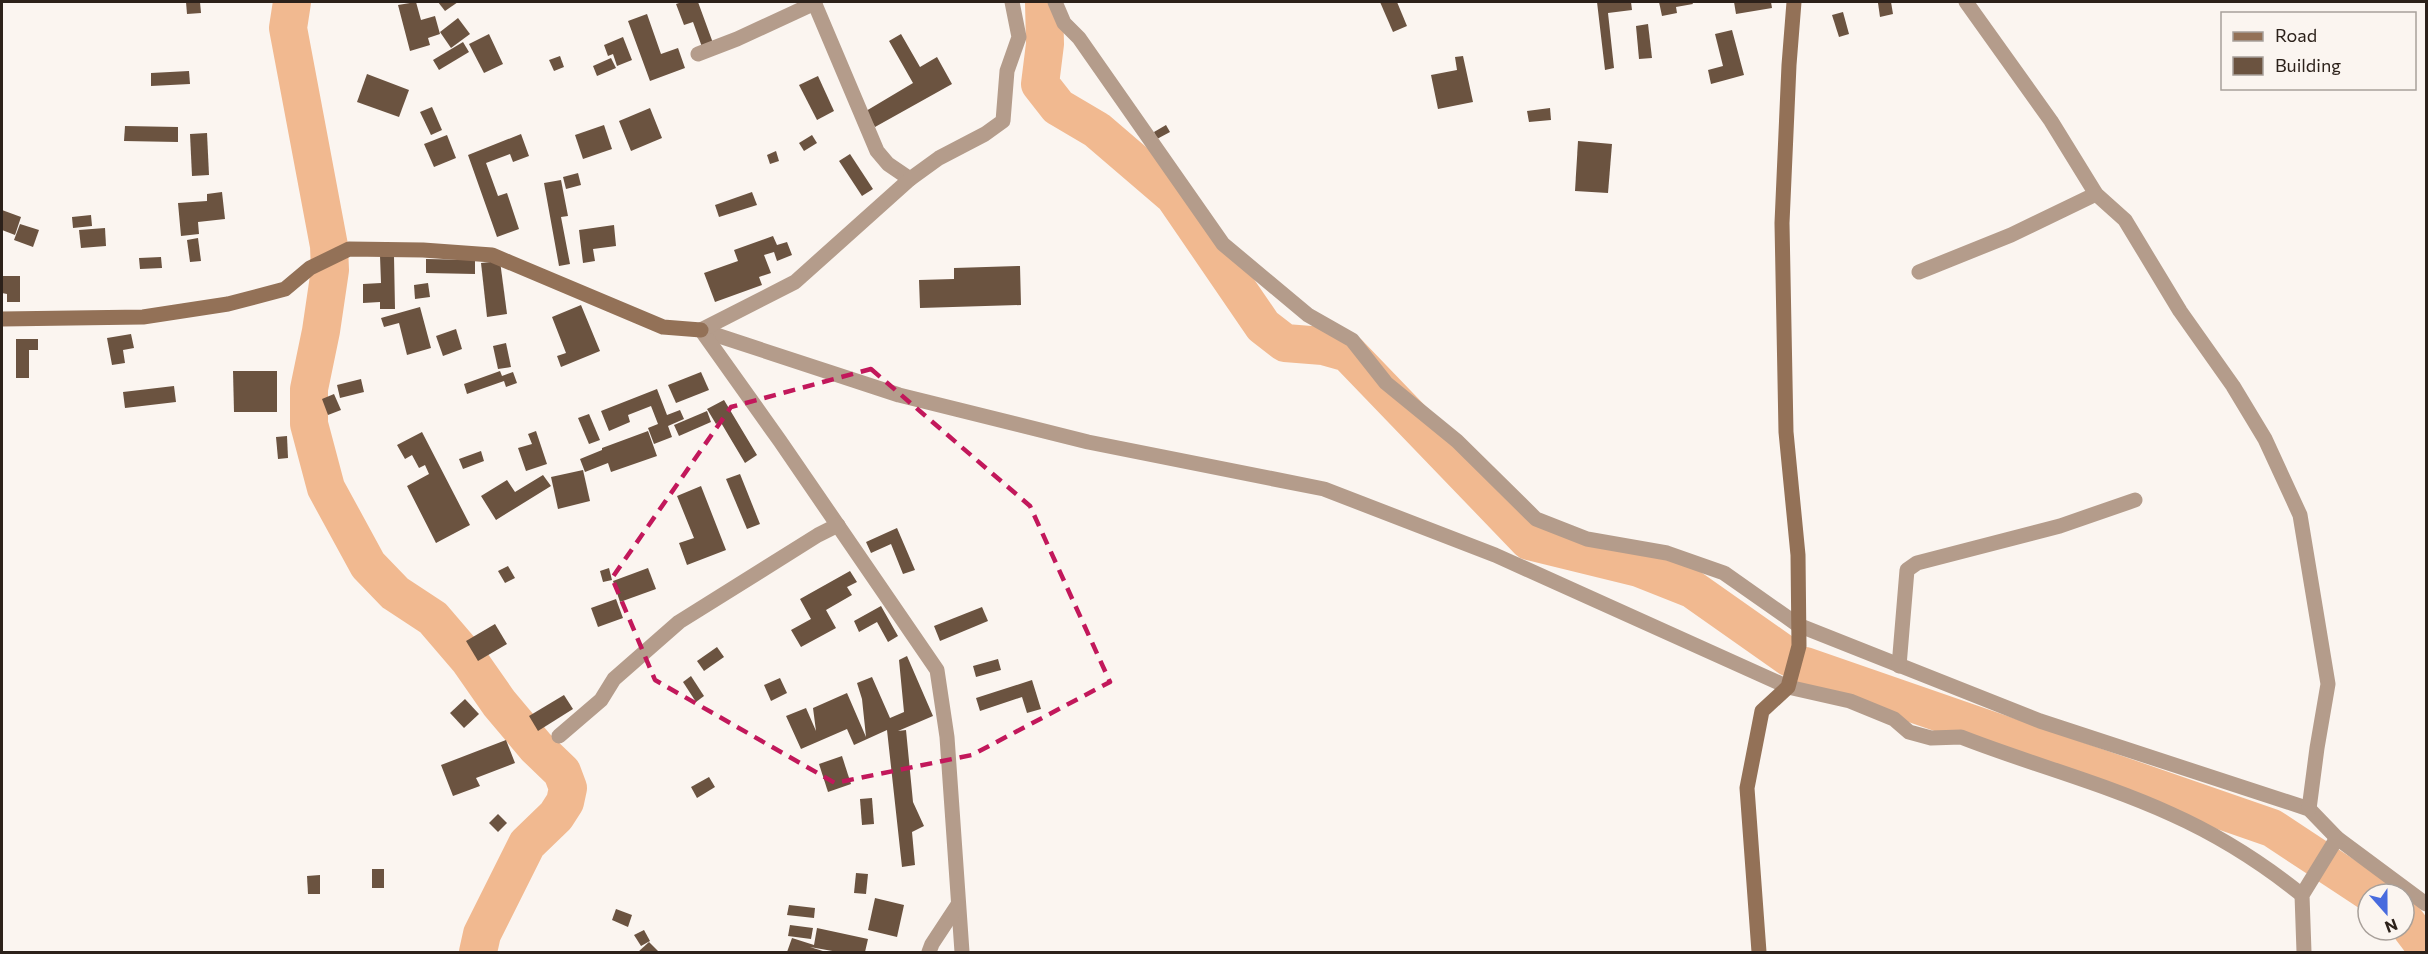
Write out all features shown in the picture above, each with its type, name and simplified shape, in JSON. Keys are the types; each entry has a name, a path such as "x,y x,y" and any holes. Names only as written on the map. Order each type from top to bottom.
{"street":[{"path":"698,54 737,39 814,2 877,151 888,164 910,179"},
{"path":"701,330 795,282 910,179 939,158 1003,121 1007,71 1019,37 1012,2"},
{"path":"1055,2 1064,23 1085,47 1223,244 1308,315 1353,340 1386,383 1456,441 1536,519 1587,539 1666,553 1724,573 1798,626 2040,722 2309,809 2337,838 2427,904"},
{"path":"1759,952 1748,788 1762,711 1788,687 1799,646 1798,555 1786,432 1782,223 1794,2"},
{"path":"1966,2 2051,121 2096,194 2125,220 2180,311 2233,386 2265,439 2300,515 2328,684 2309,809"},
{"path":"1919,272 2011,235 2096,194"},
{"path":"2,320 142,317 228,304 285,289 310,268 349,249 423,250 492,255 663,327 701,330 899,395 1088,442 1324,489 1495,555 1788,687 1850,701 1894,719 1909,732 1931,738 1961,737 2169,813 2218,837 2262,863 2302,895"},
{"path":"701,330 937,670 946,737 962,952"},
{"path":"1899,666 1907,570 1917,563 2060,526 2135,500"},
{"path":"559,736 601,700 614,679 679,622 818,535 838,525"},
{"path":"2304,952 2302,895 2337,838"},
{"path":"929,952 957,906"}],"highlighted area":[{"path":"871,369 1030,506 1110,682 972,755 835,783 655,680 612,578 731,407"}],"building":[{"path":"186,2 200,2 201,13 187,14"},
{"path":"416,2 421,20 435,16 440,34 428,38 430,45 410,51 398,5"},
{"path":"438,2 458,2 445,11"},
{"path":"698,2 713,43 702,47 693,22 684,25 676,4"},
{"path":"1380,2 1397,2 1407,26 1393,32"},
{"path":"1597,2 1631,2 1632,10 1608,13 1614,68 1605,70"},
{"path":"1659,2 1692,2 1693,4 1676,7 1677,13 1662,16"},
{"path":"1734,2 1771,2 1772,8 1736,14"},
{"path":"1891,2 1893,14 1880,17 1878,3"},
{"path":"1843,12 1849,34 1839,37 1832,15"},
{"path":"647,14 661,54 678,48 685,68 650,81 628,21"},
{"path":"458,18 470,34 451,48 440,32"},
{"path":"1648,24 1652,58 1639,59 1636,26"},
{"path":"1732,30 1744,75 1711,84 1708,70 1723,66 1715,34"},
{"path":"489,34 503,64 484,73 469,44"},
{"path":"901,34 920,67 937,57 952,84 875,127 866,111 913,83 889,41"},
{"path":"623,37 632,60 617,66 613,54 608,56 604,45"},
{"path":"463,42 469,52 439,70 433,60"},
{"path":"560,56 564,67 554,71 549,60"},
{"path":"1463,56 1473,102 1438,109 1431,75 1457,70 1455,57"},
{"path":"611,58 616,68 597,76 593,66"},
{"path":"189,71 190,84 151,86 151,73"},
{"path":"367,74 409,90 399,117 357,102"},
{"path":"818,76 834,111 817,120 799,85"},
{"path":"432,107 442,130 431,135 420,112"},
{"path":"650,108 662,138 631,151 619,121"},
{"path":"1550,108 1551,120 1529,122 1527,111"},
{"path":"604,125 612,149 583,159 575,135"},
{"path":"1166,125 1170,132 1157,139 1154,132"},
{"path":"125,126 178,127 178,142 124,141"},
{"path":"207,133 209,175 192,176 190,134"},
{"path":"521,134 529,156 513,162 510,154 486,163 498,196 507,193 519,229 497,237 468,155"},
{"path":"447,135 456,158 434,167 424,144"},
{"path":"812,135 817,143 804,151 799,143"},
{"path":"1578,141 1612,144 1608,193 1575,191"},
{"path":"776,151 779,161 770,164 767,155"},
{"path":"850,154 873,189 862,196 839,161"},
{"path":"578,173 581,185 566,189 563,177"},
{"path":"561,180 568,216 561,217 570,264 559,266 544,183"},
{"path":"222,192 225,219 198,222 199,234 181,236 178,203 207,201 207,194"},
{"path":"752,192 757,205 719,217 715,205"},
{"path":"2,210 21,217 15,235 2,230"},
{"path":"91,215 92,226 73,228 72,217"},
{"path":"20,224 39,230 33,247 14,240"},
{"path":"614,225 616,246 593,249 595,261 583,263 579,230"},
{"path":"105,228 106,246 81,248 79,230"},
{"path":"773,236 777,245 787,242 792,255 777,261 774,252 764,255 771,273 759,277 762,285 715,302 704,273 738,261 734,250"},
{"path":"198,238 201,261 190,262 187,240"},
{"path":"380,256 394,256 395,309 380,309 380,302 363,303 363,284 381,283"},
{"path":"161,257 162,268 140,269 139,258"},
{"path":"426,259 475,260 475,274 426,273"},
{"path":"500,261 507,314 487,317 481,263"},
{"path":"1020,266 1021,305 920,308 919,280 954,279 954,268"},
{"path":"2,276 20,276 20,302 7,302 7,294 2,293"},
{"path":"428,283 430,297 415,299 414,285"},
{"path":"581,305 600,351 561,367 557,356 566,353 552,317"},
{"path":"420,307 431,348 407,355 399,323 384,327 381,318"},
{"path":"456,329 462,349 443,356 436,336"},
{"path":"131,334 134,348 123,350 125,363 112,365 107,338"},
{"path":"16,339 38,339 38,350 29,350 29,378 16,378"},
{"path":"506,343 511,367 498,369 493,346"},
{"path":"233,371 277,371 277,412 234,412"},
{"path":"500,371 502,376 513,372 517,383 506,387 504,381 467,394 464,384"},
{"path":"701,372 709,390 676,403 668,385"},
{"path":"361,379 364,392 340,398 337,385"},
{"path":"174,386 176,402 125,408 123,392"},
{"path":"657,389 667,415 680,410 684,419 668,426 672,437 654,444 648,428 658,424 651,406 628,415 630,422 609,431 601,411"},
{"path":"334,394 341,410 328,415 322,399"},
{"path":"724,400 757,455 745,463 720,421 716,424 707,409"},
{"path":"707,411 711,422 679,436 674,425"},
{"path":"589,414 600,440 589,444 578,418"},
{"path":"536,431 547,464 526,471 518,448 532,444 528,434"},
{"path":"648,431 657,456 611,472 608,463 585,472 580,459"},
{"path":"422,432 470,525 436,543 407,486 429,474 425,465 419,468 412,455 405,459 397,445"},
{"path":"287,436 288,458 278,459 276,437"},
{"path":"481,451 484,461 463,469 459,459"},
{"path":"583,470 590,501 558,509 551,477"},
{"path":"740,474 760,524 747,529 726,479"},
{"path":"543,475 551,486 496,520 481,496 507,480 515,492"},
{"path":"701,486 726,550 687,565 679,543 694,538 677,496"},
{"path":"897,528 915,570 903,574 891,544 871,553 866,542"},
{"path":"508,566 515,578 505,583 498,571"},
{"path":"609,568 612,580 603,582 600,571"},
{"path":"648,568 656,589 620,602 613,581"},
{"path":"850,571 857,582 847,587 852,595 826,610 836,628 801,647 791,630 811,619 800,599"},
{"path":"616,599 623,618 598,627 591,608"},
{"path":"881,606 898,636 888,642 877,622 859,632 854,621"},
{"path":"982,607 988,621 940,641 934,626"},
{"path":"495,624 507,644 478,661 466,641"},
{"path":"717,647 724,657 704,671 697,661"},
{"path":"907,656 933,716 898,731 906,730 913,802 924,826 912,832 915,865 902,867 887,730 854,745 847,729 801,749 786,716 806,708 816,731 813,708 847,693 866,737 862,699 857,683 872,677 890,718 904,712 899,660"},
{"path":"998,659 1001,670 976,677 973,666"},
{"path":"691,676 704,696 696,702 683,682"},
{"path":"780,678 787,693 771,701 764,685"},
{"path":"1032,680 1041,709 1027,713 1022,697 980,711 976,698"},
{"path":"564,695 573,709 538,731 529,716"},
{"path":"465,699 479,714 464,728 450,713"},
{"path":"506,740 515,763 476,778 480,786 453,796 441,765"},
{"path":"842,756 851,784 828,792 819,764"},
{"path":"709,777 715,787 697,798 691,787"},
{"path":"872,798 874,824 862,825 860,799"},
{"path":"498,814 507,823 498,832 489,823"},
{"path":"372,869 384,869 384,888 372,888"},
{"path":"856,873 868,874 866,894 854,893"},
{"path":"320,875 320,894 308,894 307,876"},
{"path":"875,898 904,905 897,937 868,930"},
{"path":"789,905 815,908 814,918 787,915"},
{"path":"616,909 632,915 628,927 612,920"},
{"path":"790,925 813,928 811,939 788,936"},
{"path":"817,928 868,939 865,952 838,952 810,947 826,952 787,952 792,938 814,945"},
{"path":"644,930 650,941 641,946 634,935"},
{"path":"649,942 658,951 638,952"}],"waterway":[{"path":"292,2 288,28 329,246 330,270 309,389 309,424 326,488 368,565 395,593 433,618 469,660 499,703 536,747 562,772 568,788 565,802 556,816 527,844 482,934 478,952"},
{"path":"1044,2 1045,44 1040,84 1058,107 1097,130 1174,196 1263,326 1285,343 1323,346 1348,353 1529,541 1639,568 1692,589 1790,658"},
{"path":"1805,666 2272,828 2316,857"},
{"path":"2328,865 2356,883"},
{"path":"2416,935 2426,948"}]}
